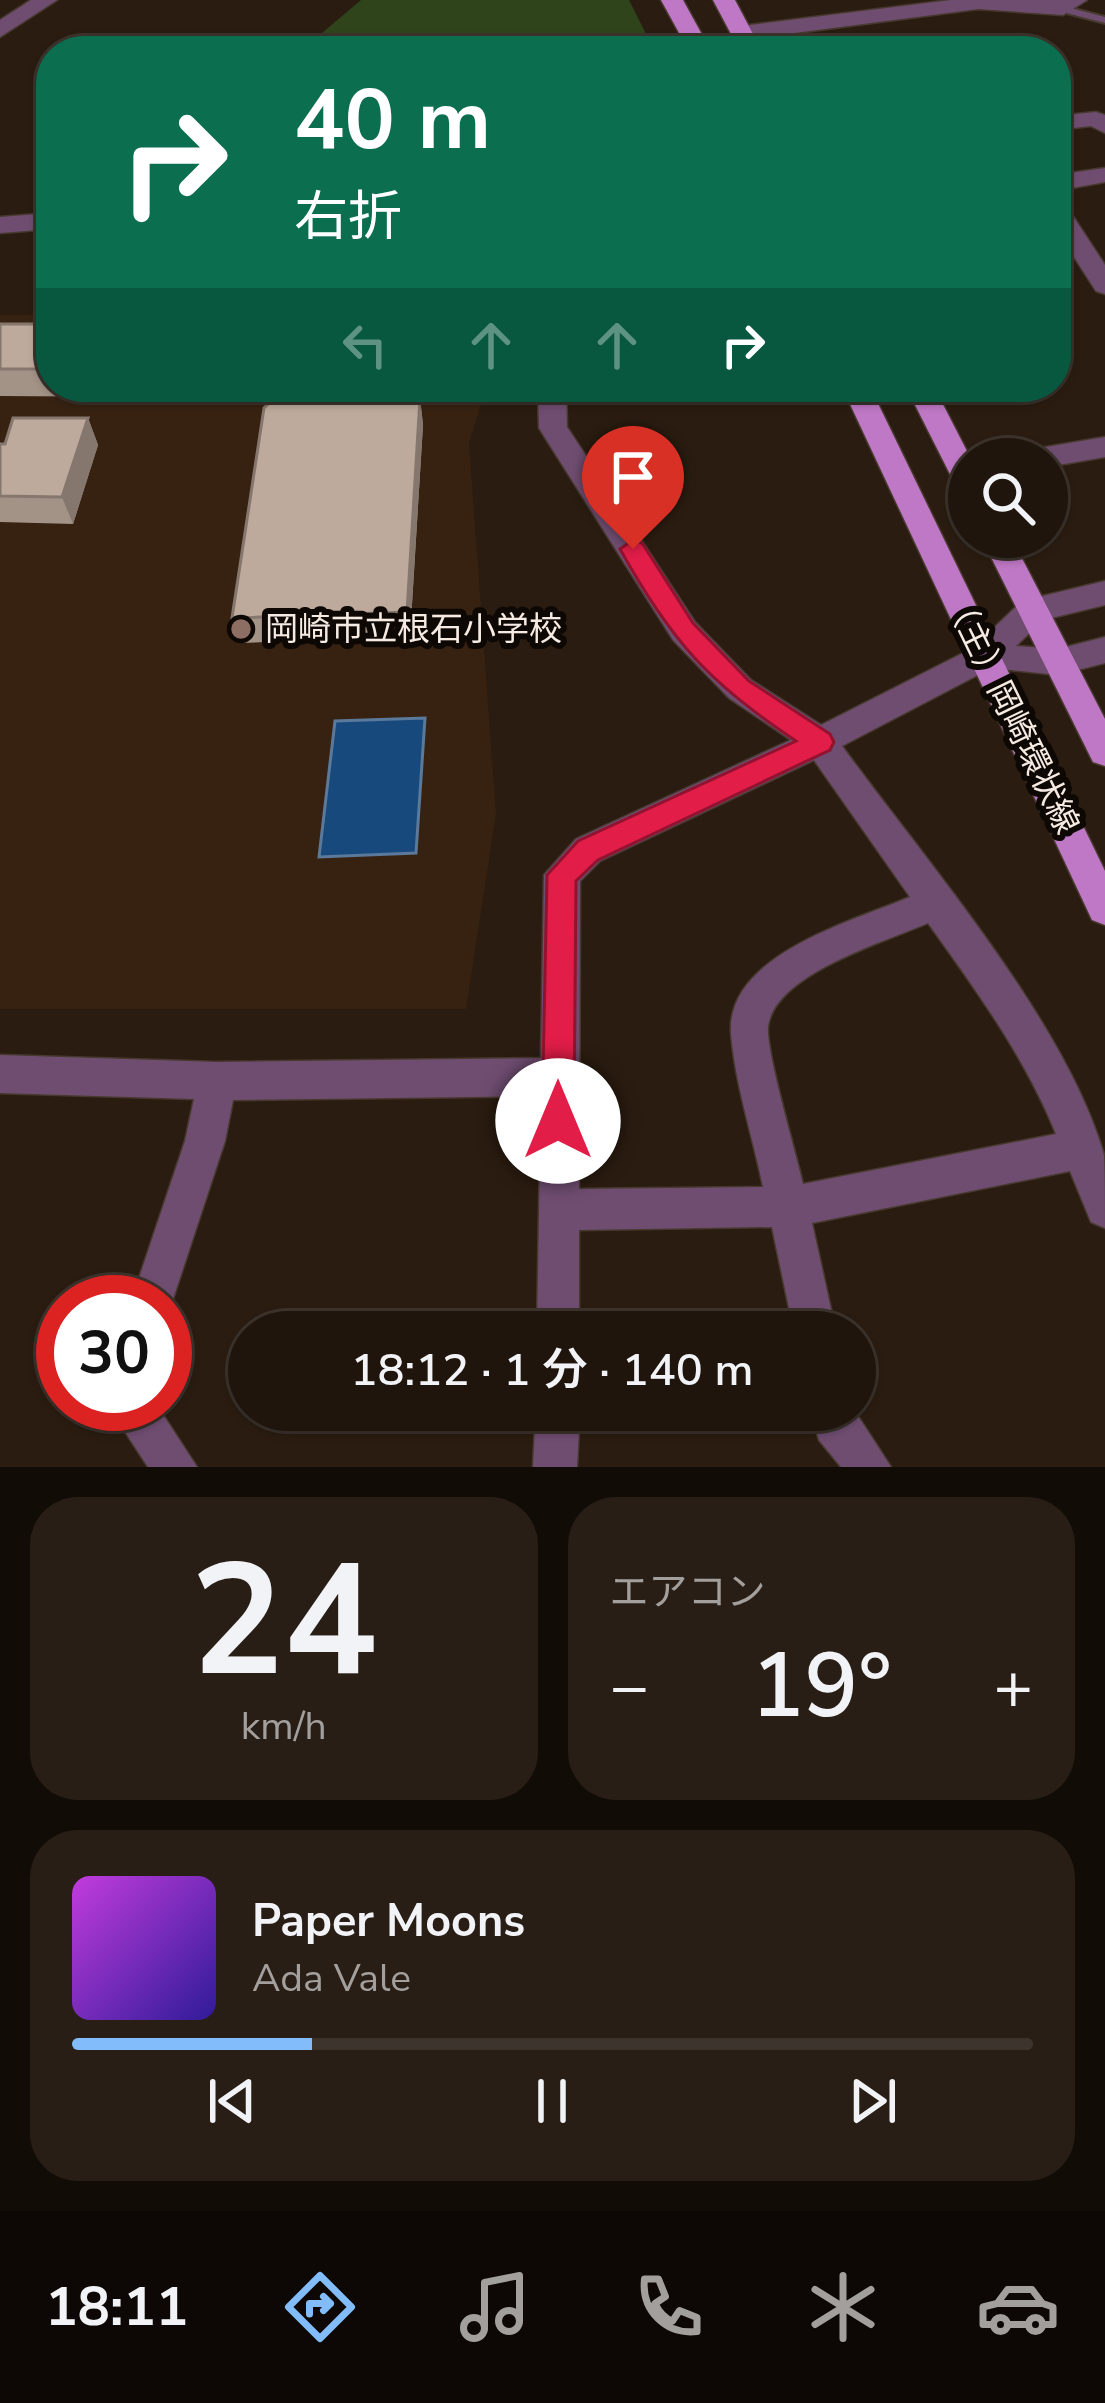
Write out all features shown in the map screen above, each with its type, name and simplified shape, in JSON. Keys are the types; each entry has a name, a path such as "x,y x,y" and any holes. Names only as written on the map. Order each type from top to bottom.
{"main road":[{"path":"672,0 692,36"},
{"path":"724,0 743,36"},
{"name":"（主）岡崎環状線","path":"863,402 1105,909"},
{"path":"928,402 948,439"},
{"name":"（主）岡崎環状線","path":"1007,558 1105,752"}],"street":[{"path":"0,30 46,0"},
{"path":"782,36 978,3 1070,5"},
{"path":"1071,122 1096,119 1105,126"},
{"path":"1071,181 1105,175"},
{"path":"0,225 36,222"},
{"path":"1071,233 1105,285"},
{"path":"552,402 553,428 684,631 740,689 820,742 1006,1002 1048,1073 1105,1208"},
{"path":"1068,453 1105,447"},
{"path":"558,1311 562,875 574,860 984,657 1033,610 1105,593"},
{"path":"984,657 1058,662 1105,650"},
{"path":"810,1311 749,1029 762,991 798,962 935,904"},
{"path":"0,1074 217,1081 558,1077"},
{"path":"161,1275 205,1141 217,1081"},
{"path":"557,1210 788,1208 1081,1149"},
{"path":"149,1431 175,1467"},
{"path":"559,1431 561,1464"},
{"path":"841,1431 869,1467"}],"lane":[{"path":"1070,5 1105,20"}],"shaded area":[{"name":"岡崎市立根石小学校","path":"0,315 36,315 36,402 482,402 469,444 496,814 466,1009 0,1009"}],"green space":[{"path":"361,0 629,0 645,32 643,36 315,36"}],"water":[{"path":"425,718 416,853 319,857 335,721"}],"building":[{"path":"0,324 36,324 36,369 0,369"},
{"path":"271,402 420,402 407,612 232,618 264,408"},
{"path":"13,418 88,418 62,497 0,496 0,444 5,444"}],"place":[{"name":"岡崎市立根石小学校","path":"241,629"}],"route":[{"path":"558,1121 562,875 588,850 820,742 740,689 684,631 633,549"}]}
